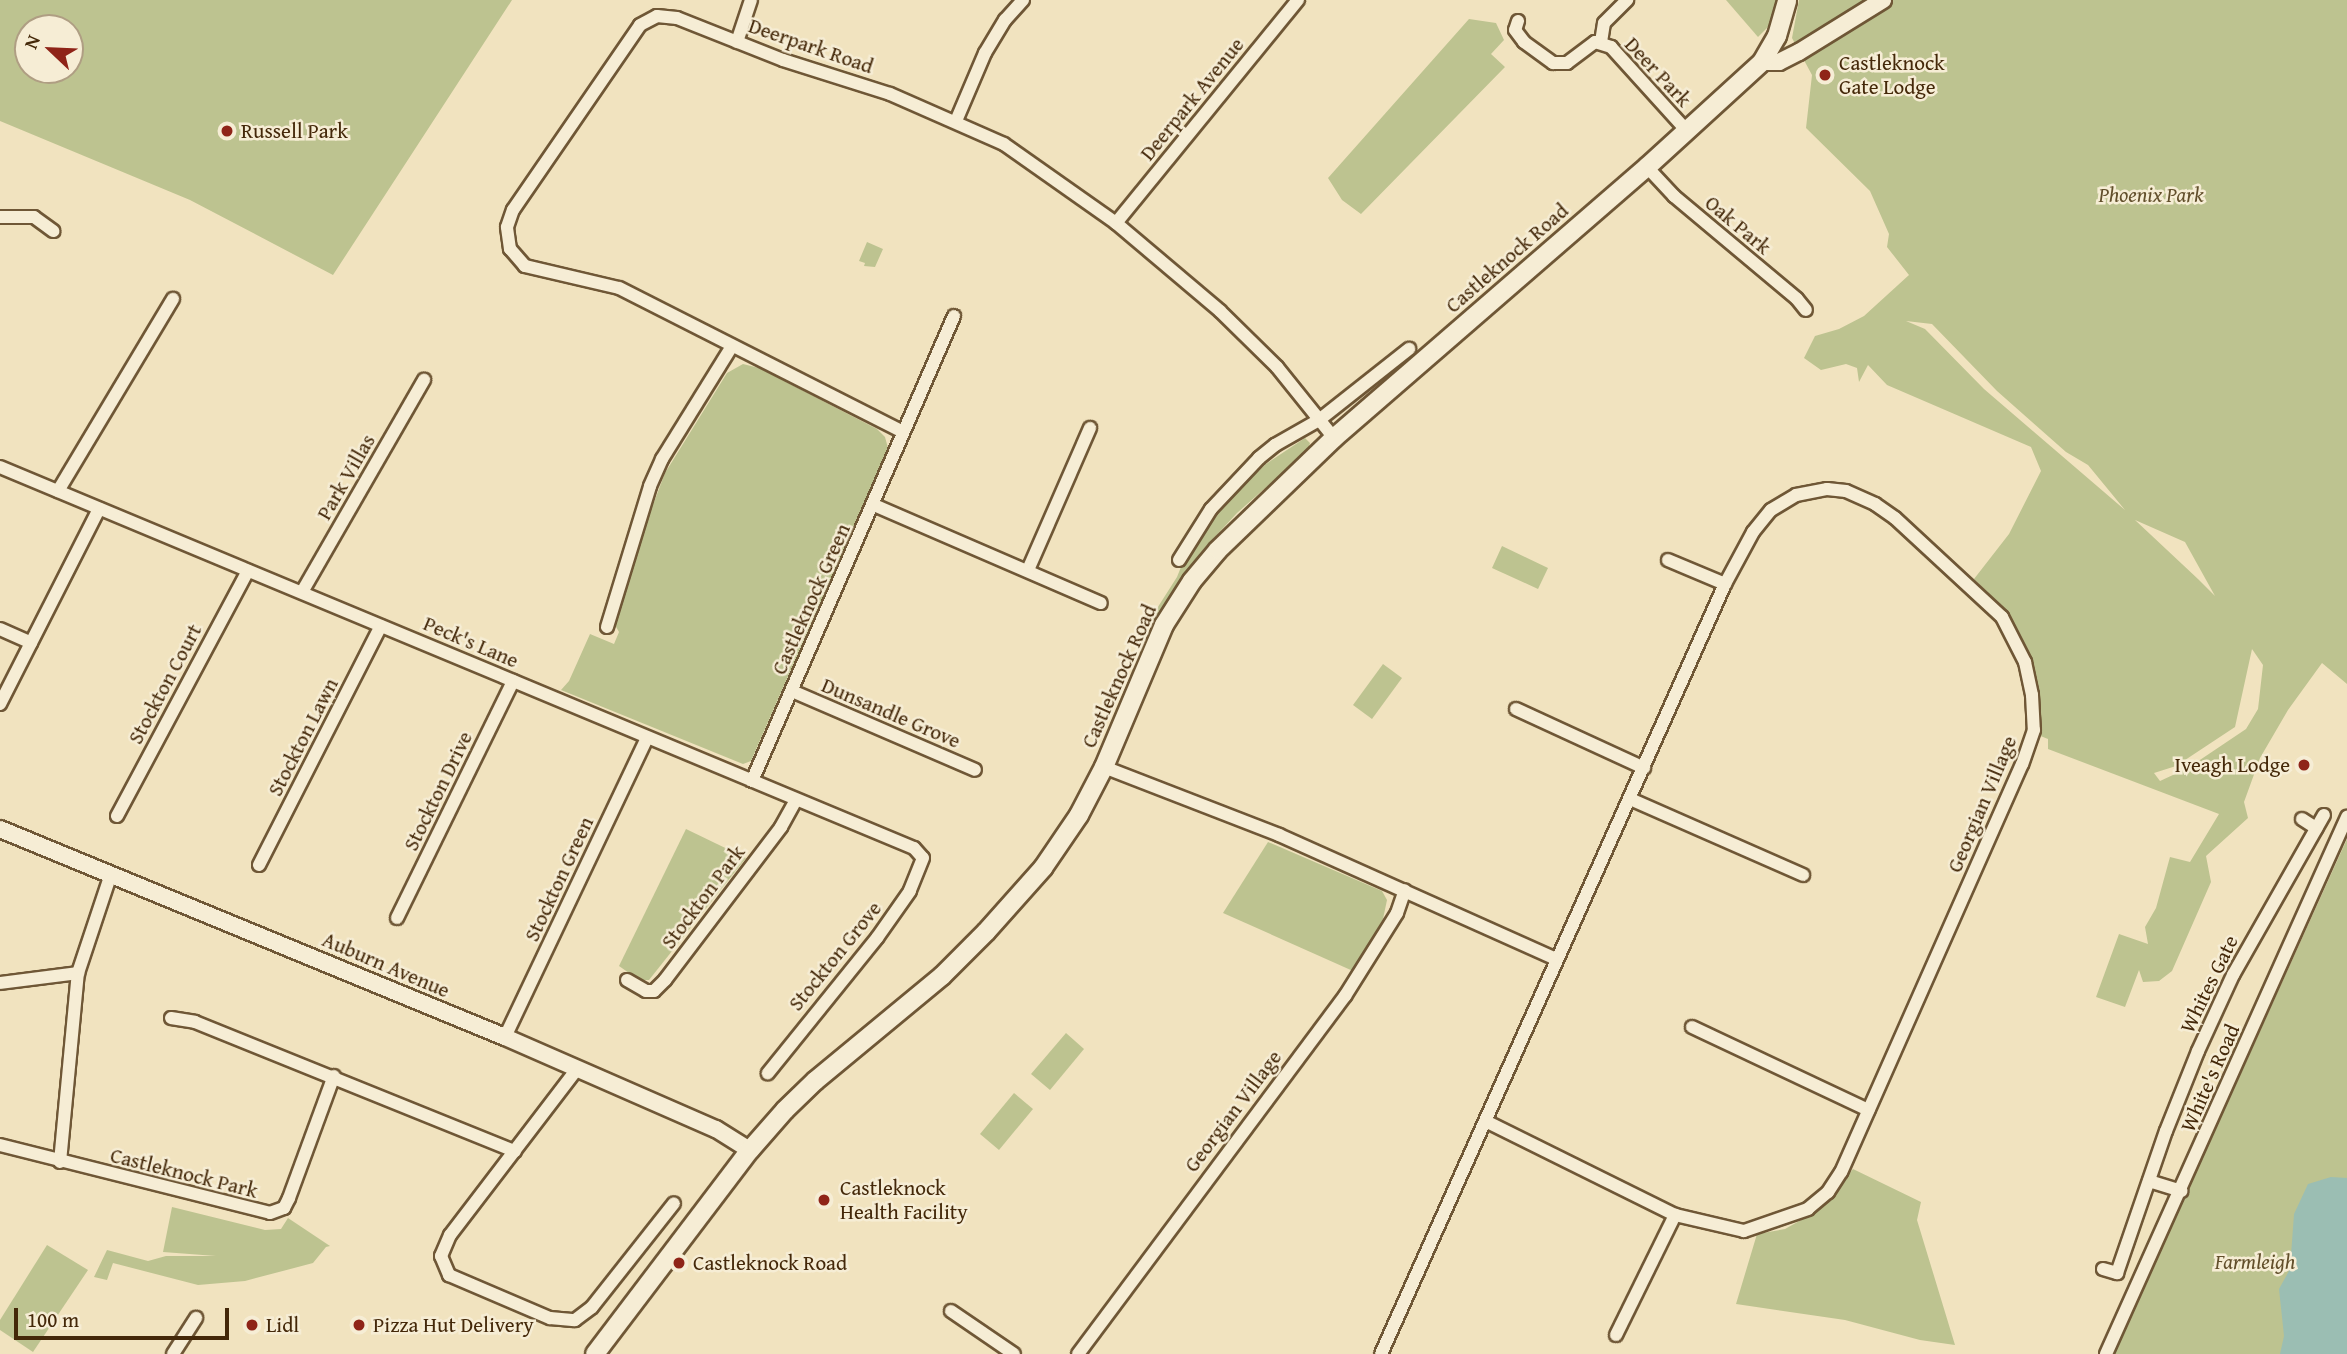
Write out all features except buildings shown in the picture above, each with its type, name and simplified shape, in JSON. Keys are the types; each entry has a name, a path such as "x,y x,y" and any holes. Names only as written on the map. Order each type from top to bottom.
{"main road":[{"name":"Castleknock Road","path":"595,1354 750,1150 815,1081 935,982 999,918 1043,868 1072,827 1104,767 1164,625 1192,581 1218,550 1334,438 1647,167 1762,62 1777,36 1787,0"}],"street":[{"path":"737,42 751,0"},
{"path":"956,121 985,53 1005,20 1023,0"},
{"name":"Deerpark Avenue","path":"1115,223 1298,0"},
{"name":"Deer Park","path":"1601,42 1604,23 1627,0"},
{"path":"1762,62 1779,62 1799,52 1883,0"},
{"name":"Deerpark Road","path":"732,346 619,288 525,266 509,248 506,228 513,210 530,183 640,25 657,16 667,16 783,60 854,80 956,121 1004,144 1115,223 1239,328 1278,367 1334,438"},
{"name":"Deer Park","path":"1518,22 1515,30 1524,42 1544,59 1560,65 1567,63 1588,44 1601,42 1611,47 1686,130"},
{"name":"Oak Park","path":"1647,167 1675,197 1797,299 1806,310"},
{"path":"0,217 34,217 54,231"},
{"path":"58,491 173,299"},
{"name":"Castleknock Green","path":"752,781 954,316"},
{"path":"607,628 650,486 662,459 732,346 903,432"},
{"path":"1180,560 1211,509 1243,473 1275,445 1319,420 1409,349"},
{"name":"Park Villas","path":"302,592 424,380"},
{"path":"1028,570 1090,428"},
{"name":"Peck's Lane","path":"0,467 914,848 923,858"},
{"name":"Georgian Village","path":"1381,1354 1725,584 1753,533 1771,510 1796,495 1826,489 1846,491 1875,504 1895,518 1958,574 2002,617 2025,662 2032,695 2034,730 2022,764 1841,1172 1828,1192 1808,1209 1744,1231 1675,1215 1486,1121"},
{"path":"874,505 1101,603"},
{"path":"0,704 99,509"},
{"path":"1668,560 1725,584"},
{"name":"Stockton Court","path":"117,816 248,571"},
{"name":"Stockton Lawn","path":"259,865 381,625"},
{"path":"0,629 31,643"},
{"name":"Stockton Drive","path":"397,918 513,681"},
{"name":"Dunsandle Grove","path":"792,691 975,770"},
{"path":"1516,709 1644,768"},
{"name":"Stockton Green","path":"505,1037 647,737"},
{"path":"1104,767 1279,835 1556,959"},
{"path":"1630,799 1803,875"},
{"name":"Stockton Park","path":"628,980 646,990 654,991 665,980 781,827 796,800"},
{"name":"Whites Gate","path":"2102,1269 2117,1273 2198,1051 2234,975 2324,814"},
{"name":"White's Road","path":"2105,1354 2181,1191 2347,817"},
{"path":"2302,819 2316,828"},
{"name":"Auburn Avenue","path":"0,829 505,1037 716,1129 750,1150"},
{"name":"Stockton Grove","path":"768,1073 892,918 910,891 923,858"},
{"path":"60,1161 79,973 111,874"},
{"name":"Georgian Village","path":"1097,1354 1080,1351 1345,996 1397,913 1405,890"},
{"path":"0,982 79,973"},
{"path":"171,1018 195,1021 515,1152"},
{"path":"1692,1027 1868,1110"},
{"path":"578,1069 450,1235 441,1256 445,1269 456,1280 550,1318 575,1320 592,1307 674,1203"},
{"name":"Castleknock Park","path":"0,1146 270,1213 284,1208 289,1198 334,1076"},
{"path":"2149,1181 2181,1191"},
{"path":"1616,1335 1675,1215"},
{"path":"951,1311 1014,1354"},
{"path":"173,1354 196,1318"}],"green space":[{"name":"Russell Park","path":"0,0 512,0 333,275 190,200 0,121"},
{"path":"1726,0 1777,0 1772,23 1758,37"},
{"name":"Phoenix Park","path":"1799,0 2347,0 2347,684 2322,663 2288,710 2260,758 2244,802 2248,818 2206,856 2211,882 2172,971 2159,981 2143,982 2139,970 2125,1007 2096,997 2119,934 2148,944 2145,927 2156,908 2170,857 2190,862 2219,814 2048,749 2048,739 2038,735 2039,697 2034,666 2006,610 1974,579 2009,534 2041,471 2031,447 1887,385 1868,365 1859,382 1857,368 1846,364 1821,370 1804,358 1815,336 1839,329 1864,316 1909,275 1887,247 1889,234 1870,191 1806,128 1812,75 1792,38","holes":["1906,321 1932,324 1997,391 2066,452 2088,465 2125,510 1984,389 1925,329","2135,520 2185,542 2215,596","2252,649 2263,665 2258,709 2246,729 2188,768 2160,781 2154,773 2176,766 2235,727"]},
{"path":"1469,19 1496,23 1504,40 1491,54 1505,67 1361,214 1342,200 1328,178"},
{"path":"867,242 883,249 875,267 864,266 865,263 859,261"},
{"path":"743,364 759,368 877,429 885,437 888,448 751,761 743,764 561,690 569,681 590,634 614,644 619,632 615,625 639,542 665,473 727,373"},
{"path":"1305,438 1310,443 1308,450 1237,513 1201,552 1152,622 1149,621 1177,577 1185,557 1230,498 1266,464"},
{"path":"1502,546 1548,568 1538,589 1492,568"},
{"path":"1383,664 1402,678 1372,719 1353,705"},
{"path":"686,829 746,858 649,980 639,980 619,966"},
{"name":"Farmleigh","path":"2347,839 2347,1354 2112,1354 2193,1179"},
{"path":"1268,842 1382,891 1387,900 1383,919 1353,971 1223,913"},
{"path":"1066,1033 1084,1049 1050,1090 1031,1074"},
{"path":"1014,1093 1033,1109 999,1150 980,1134"},
{"path":"1853,1169 1921,1202 1917,1220 1955,1345 1920,1340 1845,1320 1736,1304 1757,1234 1785,1229 1810,1215 1828,1201"},
{"path":"172,1207 265,1230 281,1229 288,1218 330,1246 326,1247 313,1263 245,1281 198,1285 113,1263 107,1280 94,1277 107,1250 148,1261 166,1256 216,1256 163,1252"},
{"path":"47,1245 88,1270 33,1352 0,1330 0,1320"}],"water":[{"path":"2331,1177 2347,1178 2347,1354 2280,1354 2284,1336 2279,1289 2290,1269 2294,1214 2308,1184"}],"place":[{"name":"Castleknock Gate Lodge","path":"1825,75"},
{"name":"Russell Park","path":"227,131"},
{"name":"Iveagh Lodge","path":"2304,765"},
{"name":"Castleknock Health Facility","path":"824,1200"},
{"name":"Castleknock Road","path":"679,1263"},
{"name":"Lidl","path":"252,1325"},
{"name":"Pizza Hut Delivery","path":"359,1325"}]}
